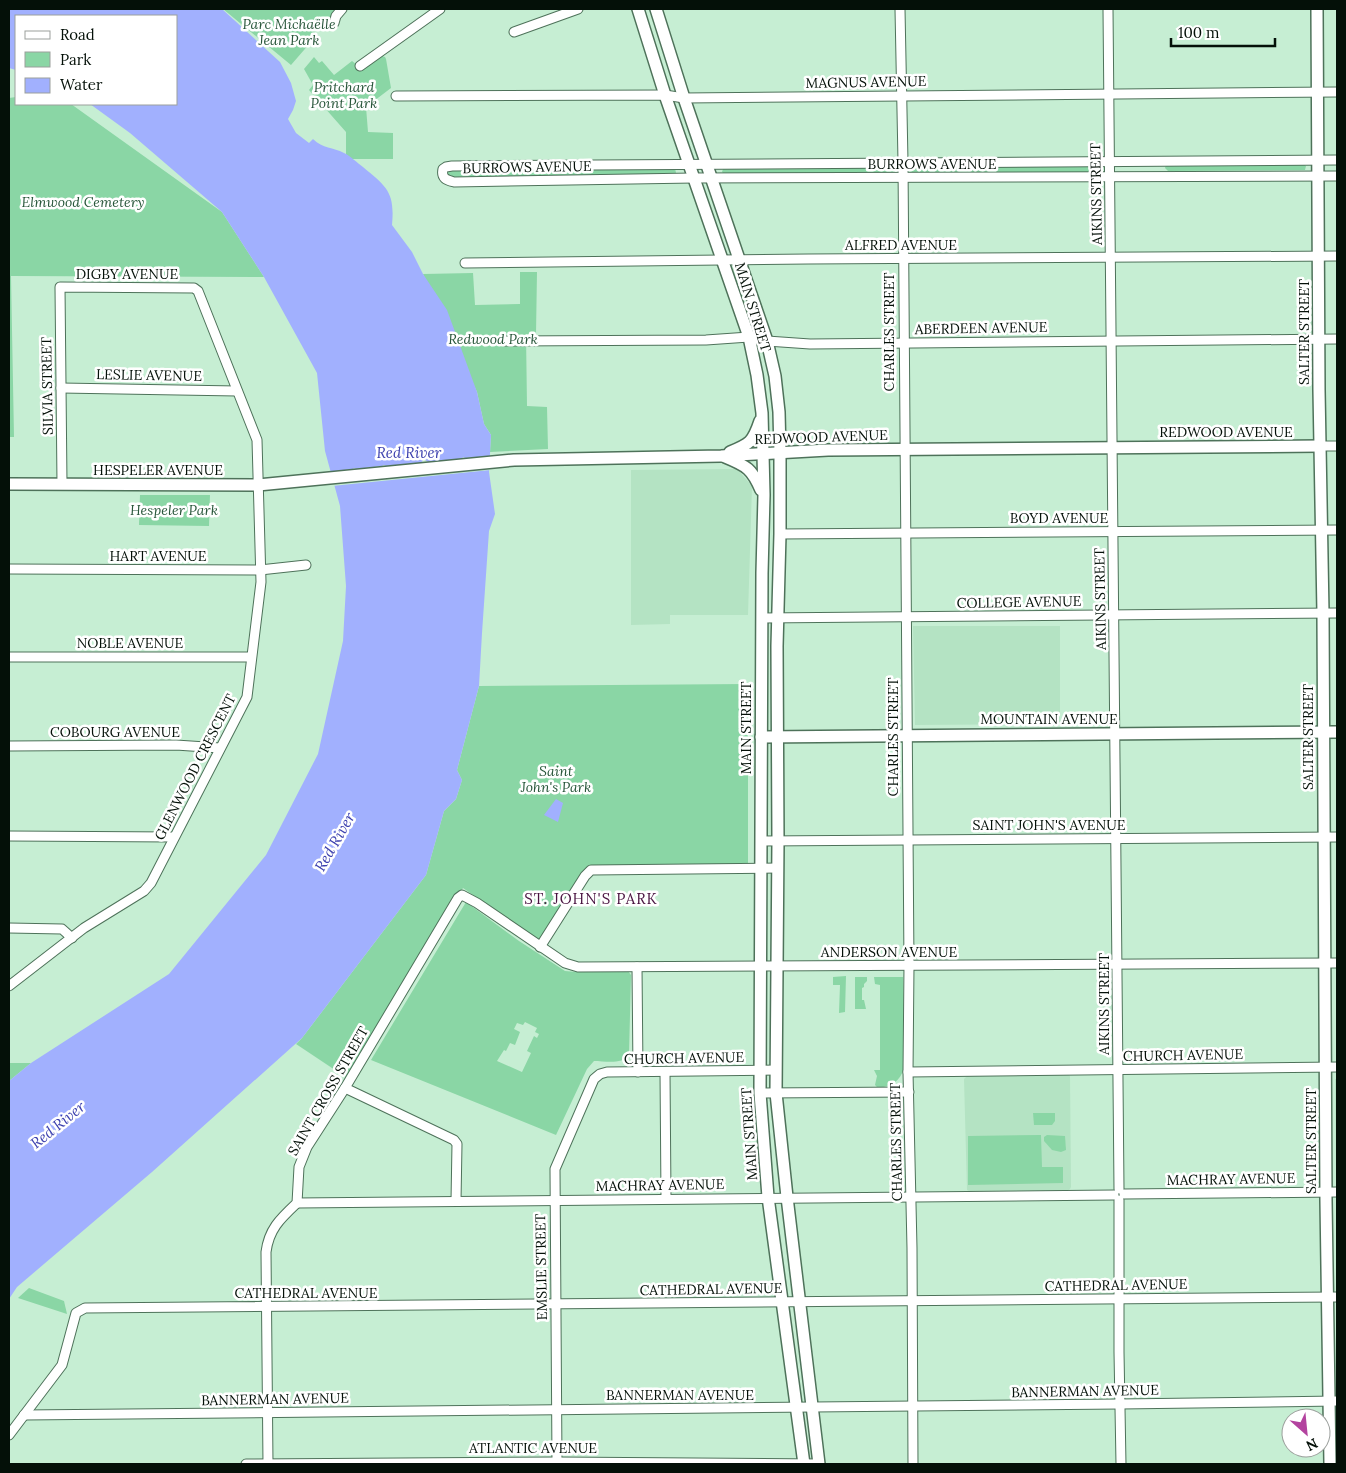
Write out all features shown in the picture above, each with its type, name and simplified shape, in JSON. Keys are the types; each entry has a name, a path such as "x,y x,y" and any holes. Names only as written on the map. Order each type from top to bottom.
{"main road":[{"name":"MAIN STREET","path":"638,9 665,95 749,337 762,413 764,495 760,868 760,1094 768,1197 804,1464"},
{"name":"MAIN STREET","path":"656,9 684,98 768,341 775,376 779,412 780,453 776,1093 819,1464"},
{"name":"SALTER STREET","path":"1317,9 1324,837 1331,962 1332,1067 1333,1401 1330,1464"},
{"path":"721,456 744,446 752,440 762,413"},
{"name":"REDWOOD AVENUE","path":"307,481 514,460 721,456 904,449 1321,446"},
{"path":"721,456 750,470 764,495"},
{"name":"HESPELER AVENUE","path":"9,484 258,485 307,481"},
{"name":"MOUNTAIN AVENUE","path":"761,737 1337,732"}],"street":[{"path":"334,23 336,16 342,9"},
{"path":"360,66 440,9"},
{"path":"514,32 578,9"},
{"name":"CHARLES STREET","path":"900,9 913,1464"},
{"name":"AIKINS STREET","path":"1108,9 1121,1464"},
{"name":"MAGNUS AVENUE","path":"396,96 665,95 684,98 1337,92"},
{"name":"BURROWS AVENUE","path":"1337,160 452,166 443,169 442,173 446,180 454,182 694,178 1337,176"},
{"name":"ALFRED AVENUE","path":"464,263 1337,256"},
{"name":"DIGBY AVENUE","path":"60,287 194,288"},
{"name":"SILVIA STREET","path":"60,287 62,484"},
{"name":"GLENWOOD CRESCENT","path":"9,986 84,928 144,891 151,883 247,697 261,582 257,440 198,291 194,288"},
{"name":"ABERDEEN AVENUE","path":"506,341 698,340 749,337 768,341 810,344 1337,339"},
{"name":"LESLIE AVENUE","path":"61,388 237,391"},
{"name":"REDWOOD AVENUE","path":"1321,446 1337,446"},
{"name":"BOYD AVENUE","path":"780,534 1337,530"},
{"name":"HART AVENUE","path":"9,569 260,570 306,565"},
{"name":"COLLEGE AVENUE","path":"762,618 1337,613"},
{"name":"NOBLE AVENUE","path":"9,657 251,657"},
{"name":"COBOURG AVENUE","path":"9,746 176,745 220,748"},
{"path":"9,836 174,837"},
{"name":"SAINT JOHN'S AVENUE","path":"761,841 1337,837"},
{"path":"540,947 585,876 591,870 777,868"},
{"name":"ANDERSON AVENUE","path":"462,895 477,903 564,963 578,967 1331,962"},
{"name":"SAINT CROSS STREET","path":"297,1203 299,1166 307,1147 458,898 462,895"},
{"path":"9,928 62,929 72,938"},
{"path":"638,967 638,1072"},
{"name":"CHURCH AVENUE","path":"908,1072 1332,1067"},
{"name":"CHURCH AVENUE","path":"594,1079 600,1074 608,1072 776,1070"},
{"path":"665,1072 666,1198"},
{"name":"EMSLIE STREET","path":"557,1462 555,1169 594,1079"},
{"path":"344,1088 454,1140 457,1144 456,1201"},
{"path":"760,1094 909,1092"},
{"name":"MACHRAY AVENUE","path":"297,1203 1332,1192"},
{"path":"268,1464 266,1252 268,1239 277,1222 297,1203"},
{"name":"CATHEDRAL AVENUE","path":"24,1415 62,1365 76,1313 85,1308 1333,1297"},
{"name":"BANNERMAN AVENUE","path":"24,1415 1333,1401"},
{"path":"9,1435 24,1415"},
{"name":"ATLANTIC AVENUE","path":"246,1464 557,1462 819,1464"}],"shaded area":[{"path":"737,469 752,486 748,615 670,615 670,624 631,625 631,470"},
{"path":"913,626 1060,626 1060,724 915,725"},
{"path":"969,1074 1068,1074 1070,1076 1070,1189 1066,1191 974,1192 967,1190 964,1079"},
{"path":"1335,1079 1337,1079 1337,1181 1336,1181"}],"green space":[{"name":"Parc Michaëlle Jean Park","path":"223,9 338,9 328,20 325,17 312,29 317,35 291,65"},
{"name":"Pritchard Point Park","path":"382,56 386,59 391,88 366,107 368,132 393,133 393,159 346,159 346,132 309,90 313,85 304,69 314,57 319,63 322,61 334,75 352,61 362,69"},
{"name":"Elmwood Cemetery","path":"15,97 15,105 72,105 222,212 264,277 11,276 14,437 9,437 9,98"},
{"path":"1303,164 1306,166 1305,170 1168,171 1165,168 1166,165"},
{"path":"1102,166 1103,169 1100,172 906,173 906,167"},
{"path":"893,167 896,169 893,173 724,174 722,172 725,168"},
{"path":"675,168 676,173 673,175 449,177 445,175 448,169"},
{"name":"Redwood Park","path":"520,272 537,272 536,334 526,334 527,406 547,407 548,449 490,452 491,435 484,424 477,392 423,274 473,273 475,305 520,304"},
{"name":"Hespeler Park","path":"140,495 210,495 209,526 139,525"},
{"name":"Saint John's Park","path":"748,684 748,865 589,867 539,941 463,888 347,1078 296,1044 426,875 444,811 456,799 462,780 457,770 479,686"},
{"path":"466,902 519,941 565,971 628,971 631,975 629,1055 618,1061 594,1061 587,1069 556,1135 371,1060","holes":["525,1022 537,1028 535,1032 539,1034 537,1038 534,1036 527,1051 531,1053 522,1072 497,1061 510,1043 515,1045 520,1032 514,1029 517,1023 523,1025"]},
{"path":"846,976 845,1012 839,1013 840,985 833,985 833,977"},
{"path":"855,977 867,977 867,981 862,988 862,1000 864,1000 866,1009 855,1009"},
{"path":"874,977 903,977 904,1068 897,1080 887,1086 878,1088 875,1085 877,1076 874,1070 880,1070 880,985 875,984"},
{"path":"9,1063 31,1063 9,1081"},
{"path":"1033,1113 1055,1113 1055,1121 1052,1125 1034,1125"},
{"path":"1041,1135 1042,1167 1063,1167 1063,1183 968,1185 968,1136"},
{"path":"1047,1135 1065,1136 1066,1150 1061,1152 1052,1150 1044,1141 1044,1137"},
{"path":"29,1288 64,1301 67,1314 18,1298"}],"water":[{"name":"Red River","path":"9,9 222,9 280,62 291,83 296,101 288,119 296,133 309,143 313,139 321,145 347,154 384,185 392,205 392,225 412,252 423,274 447,310 477,392 484,424 491,435 489,472 495,514 489,531 479,686 457,770 462,780 456,799 444,811 426,875 302,1038 152,1172 17,1287 9,1299 9,1081 31,1063 169,974 266,855 318,754 343,641 346,586 340,506 325,451 317,373 264,277 222,212 130,133 91,105 178,105 178,15 15,15 15,70 9,68"},
{"path":"556,799 563,803 558,822 544,815"}],"pier":[{"path":"492,456 491,470 332,486 328,472 384,465 421,463 424,459 428,462 462,459 463,457"}],"district":[{"name":"ST. JOHN'S PARK","path":"591,899"}]}
